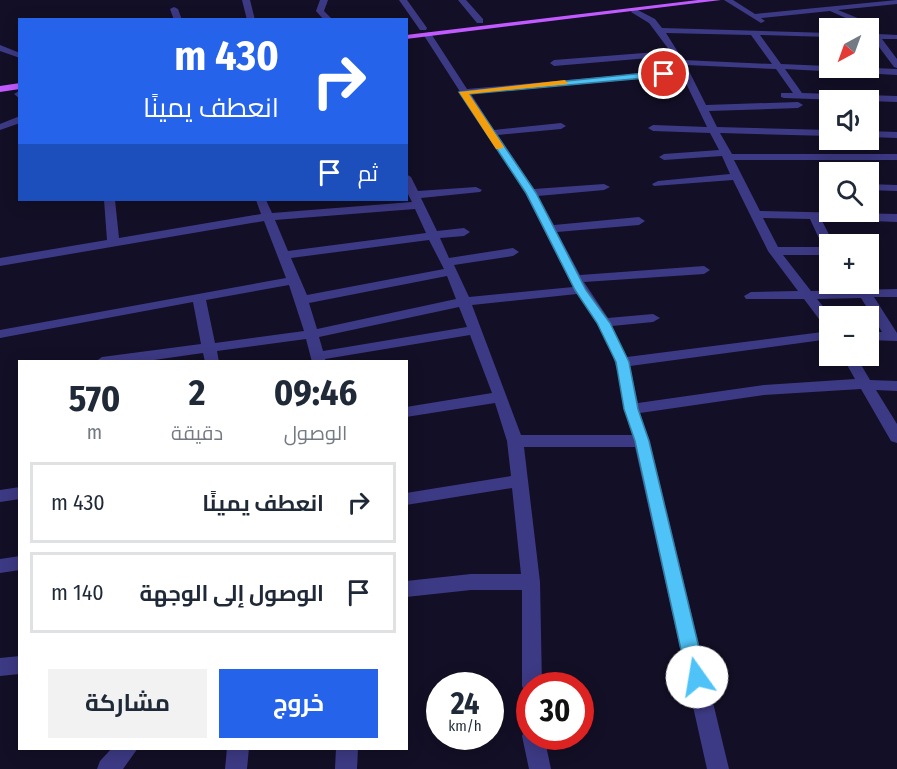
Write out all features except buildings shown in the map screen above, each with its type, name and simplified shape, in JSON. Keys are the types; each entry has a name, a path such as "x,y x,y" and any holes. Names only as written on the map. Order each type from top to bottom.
{"main road":[{"path":"408,36 480,21 659,0"},
{"path":"408,30 425,31 717,0"},
{"path":"0,88 18,86"},
{"path":"0,97 18,95"}],"street":[{"path":"246,0 251,18"},
{"path":"324,0 320,11 327,18"},
{"path":"403,0 531,193 578,284 604,323 622,362 631,409 642,441 718,769"},
{"path":"462,0 480,21"},
{"path":"728,0 783,34"},
{"path":"754,16 896,1"},
{"path":"174,9 177,18"},
{"path":"831,9 851,18"},
{"path":"634,10 661,30 704,108 774,251 819,310"},
{"path":"661,30 819,35"},
{"path":"754,33 779,66 798,100"},
{"path":"879,36 897,37"},
{"path":"879,43 897,65"},
{"path":"0,48 18,54"},
{"path":"463,92 680,62"},
{"path":"554,63 680,62 897,72"},
{"path":"784,95 798,100"},
{"path":"704,108 798,100 897,99"},
{"path":"0,127 18,120"},
{"path":"490,133 561,126"},
{"path":"653,128 819,133"},
{"path":"879,134 897,135"},
{"path":"664,157 728,155 897,157"},
{"path":"658,184 738,176"},
{"path":"408,182 463,302 501,397 515,441 531,582 532,672"},
{"path":"531,193 604,187"},
{"path":"879,187 897,188"},
{"path":"408,201 476,190"},
{"path":"109,201 113,241"},
{"path":"261,201 302,300 319,359 474,330"},
{"path":"0,262 113,241 267,217 407,201"},
{"path":"757,214 897,218"},
{"path":"814,216 822,234"},
{"path":"551,229 639,221"},
{"path":"284,255 464,232"},
{"path":"774,251 819,250"},
{"path":"302,300 513,252"},
{"path":"115,360 313,334 463,302 578,284 704,270"},
{"path":"0,334 294,280"},
{"path":"879,293 897,293"},
{"path":"751,296 819,294"},
{"path":"866,294 894,337"},
{"path":"199,297 212,360"},
{"path":"604,323 653,318"},
{"path":"622,362 819,336"},
{"path":"879,336 894,337"},
{"path":"855,366 897,437"},
{"path":"631,409 820,383 897,386"},
{"path":"408,412 501,397"},
{"path":"515,441 642,441"},
{"path":"408,499 520,481"},
{"path":"0,495 18,493"},
{"path":"0,566 18,563"},
{"path":"408,589 471,582 531,582"},
{"path":"0,667 18,664"},
{"path":"108,769 125,750"},
{"path":"236,769 238,750"},
{"path":"346,769 347,750"},
{"path":"536,750 540,769"}],"slow traffic":[{"path":"500,147 463,92 565,83"}],"route":[{"path":"664,74 463,92 531,193 580,290 604,323 622,362 631,409 642,441 697,677"}]}
